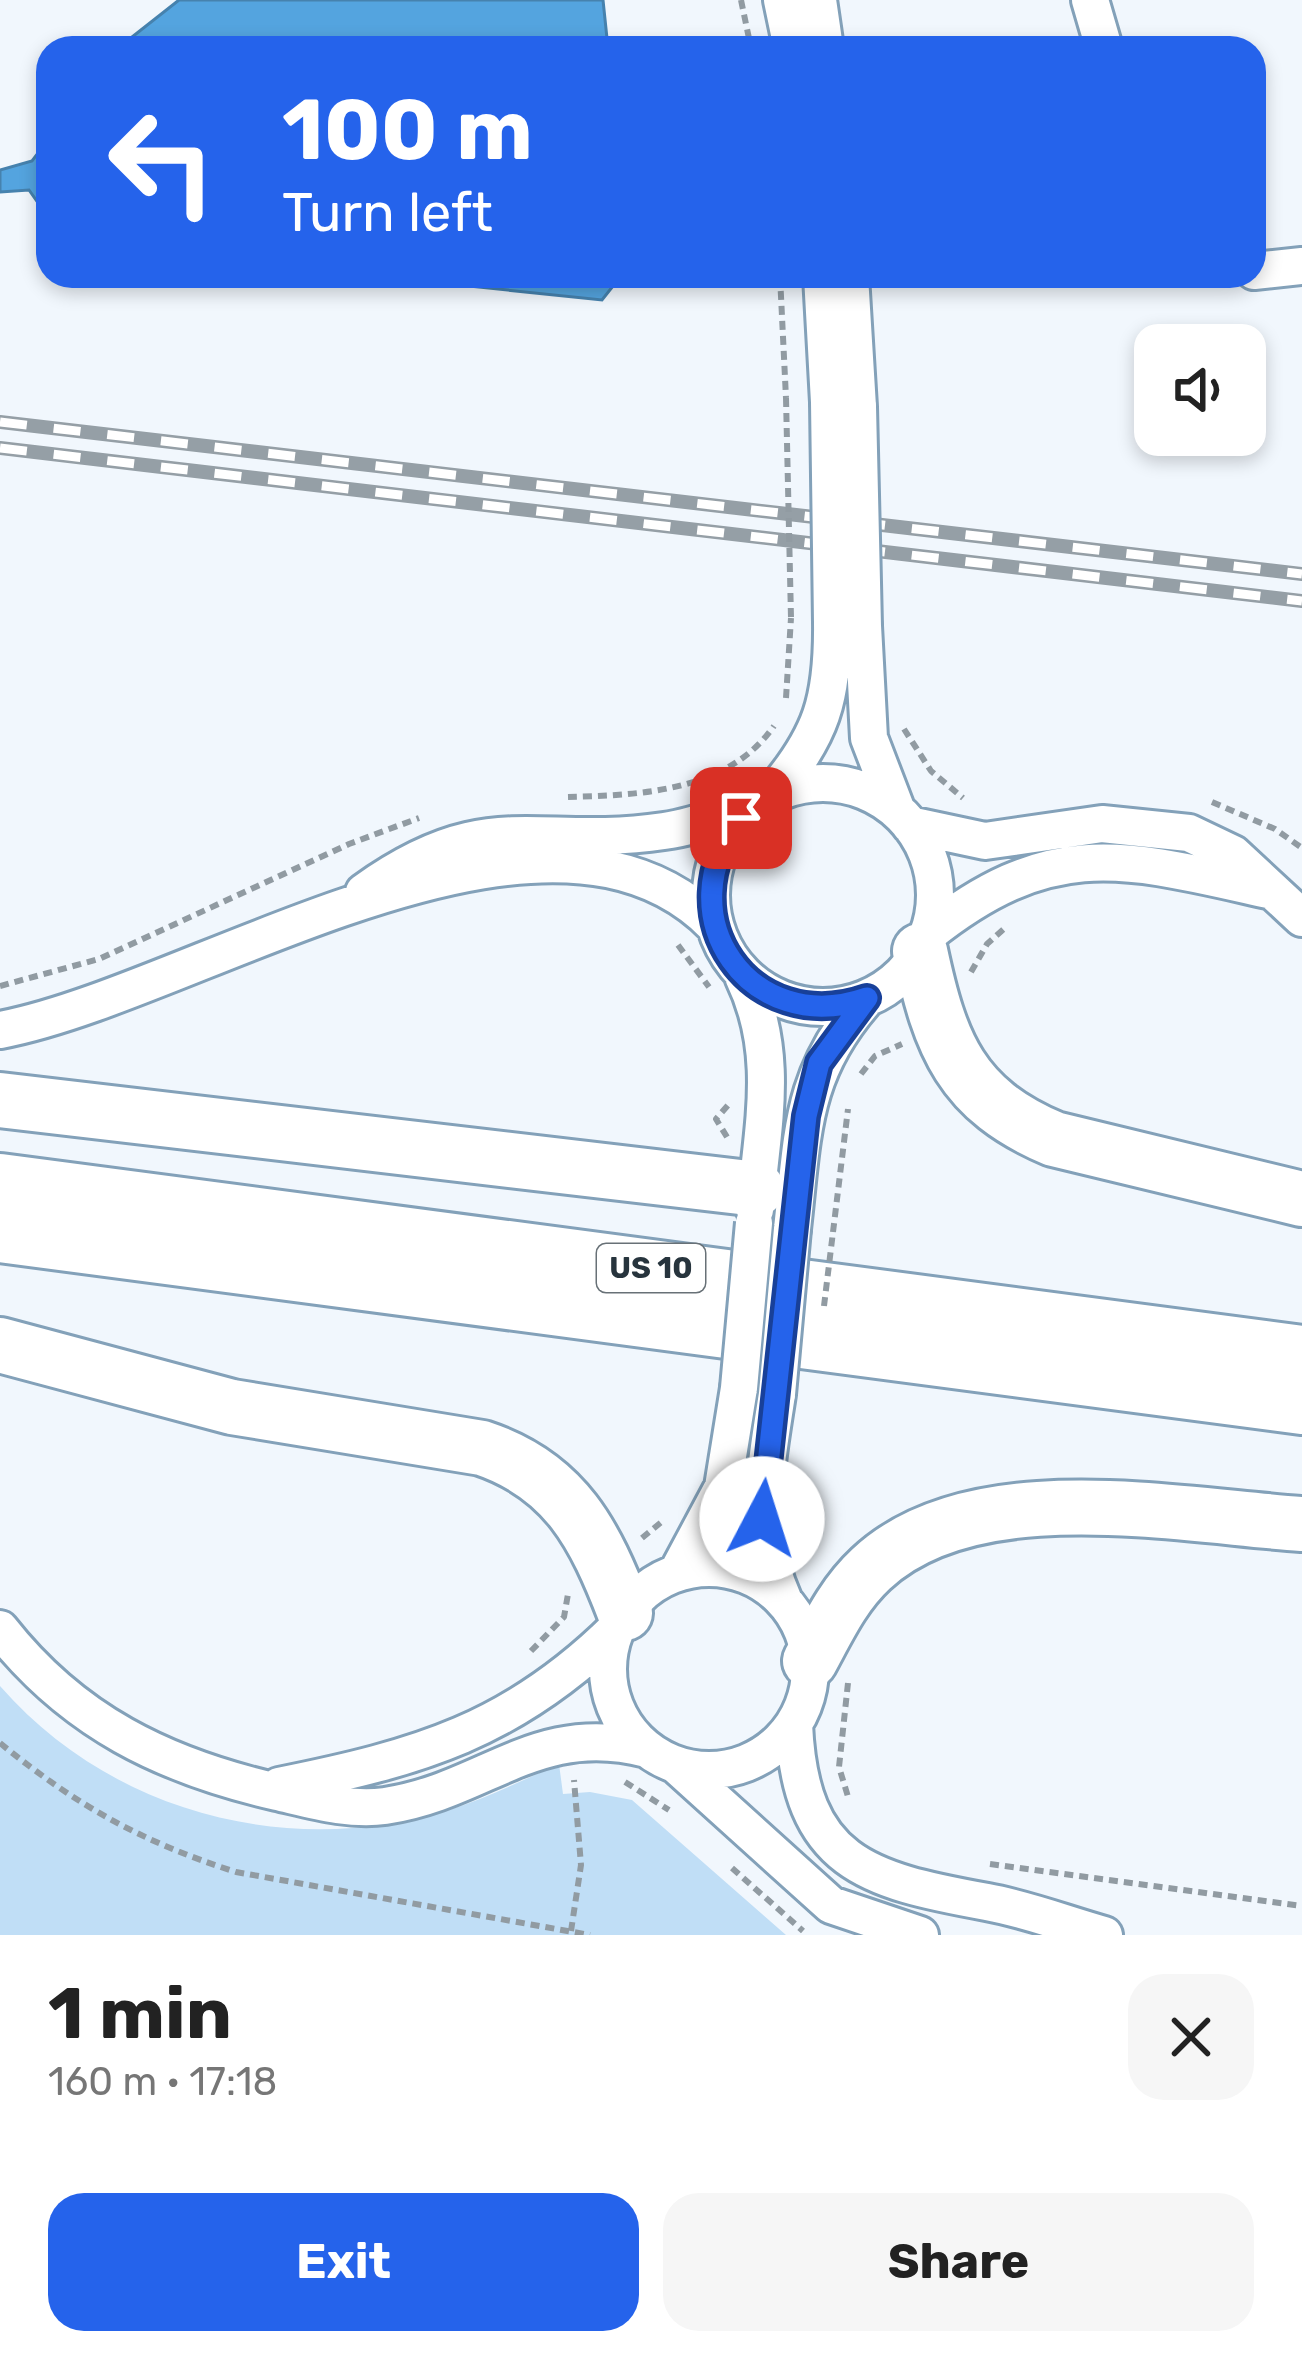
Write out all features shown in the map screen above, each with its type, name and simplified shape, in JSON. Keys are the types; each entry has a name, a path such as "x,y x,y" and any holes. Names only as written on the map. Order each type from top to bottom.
{"highway":[{"path":"924,943 952,1058 981,1094 1018,1124 1054,1139 1302,1199"},
{"path":"0,1100 767,1214"},
{"name":"US 10","path":"0,1181 1302,1353"},
{"name":"US 10","path":"0,1235 1302,1407"},
{"path":"0,1345 232,1408 482,1448 514,1459 553,1485 584,1521 603,1553 621,1621"},
{"path":"830,1667 848,1593 874,1566 906,1543 986,1514 1118,1511 1302,1524"}],"street":[{"path":"782,0 790,36"},
{"path":"818,0 823,36"},
{"path":"1090,0 1100,36"},
{"path":"1266,270 1302,266"},
{"path":"824,288 844,404"},
{"path":"849,288 844,404 848,624 869,738 934,877 924,943"},
{"path":"714,926 713,868 729,833 806,752 824,713 848,624"},
{"path":"352,901 406,863 447,844 537,831 665,831 827,783 864,791 904,818 985,842 1102,824 1189,833 1233,854 1302,918"},
{"path":"741,973 768,994 800,1005 834,1006 867,998 897,979 924,943 998,888 1065,863 1139,861 1271,891"},
{"path":"0,1030 55,1020 129,994 352,901 504,868 583,863 620,868 658,882 714,926 759,1014 769,1070 767,1214 777,1394 762,1519 770,1570 784,1600 830,1667 808,1694 794,1724 772,1748 742,1765 709,1770 613,1740 568,1740 443,1790 384,1806 336,1806 174,1763 115,1734 30,1667 0,1629"},
{"path":"677,1574 723,1487 767,1214 806,1116 819,1063 867,998"},
{"path":"263,1789 400,1761 461,1739 545,1692 648,1589 677,1574 727,1570 758,1580 784,1600"},
{"path":"621,1621 608,1660 611,1694 625,1724 830,1905 920,1935"},
{"path":"794,1724 807,1801 838,1855 889,1882 993,1903 1104,1935"}],"path":[{"path":"741,0 749,36"},
{"path":"781,288 791,618 784,712"},
{"path":"969,978 987,944 1016,920"},
{"path":"671,939 698,966 718,1007"},
{"path":"857,1080 875,1056 910,1041"},
{"path":"727,1137 716,1119 730,1102 733,1085"},
{"path":"833,1232 853,1090"},
{"path":"631,1542 670,1514"},
{"path":"520,1662 564,1617 568,1580"},
{"path":"830,1667 839,1767 853,1810"},
{"path":"0,1743 119,1828 179,1854 236,1872 590,1935"},
{"path":"571,1931 581,1865 573,1768"},
{"path":"574,1781 586,1779"},
{"path":"617,1779 680,1820"},
{"path":"726,1862 810,1935"},
{"path":"970,1862 1302,1906"}],"shaded area":[{"path":"0,1686 45,1730 94,1766 148,1794 206,1814 265,1826 327,1829 388,1824 449,1810 559,1764 563,1794 590,1792 632,1800 786,1935 0,1935"}],"water":[{"path":"179,0 603,0 607,36 133,36"},
{"path":"36,156 36,200 29,190 0,192 0,170"},
{"path":"488,288 612,288 602,300"}],"railway":[{"path":"0,422 1302,574"},
{"path":"0,448 1302,601"}],"route":[{"path":"741,818 719,850 710,887 714,926 730,959 768,994 800,1005 834,1006 867,998 819,1063 806,1116 762,1519"}]}
